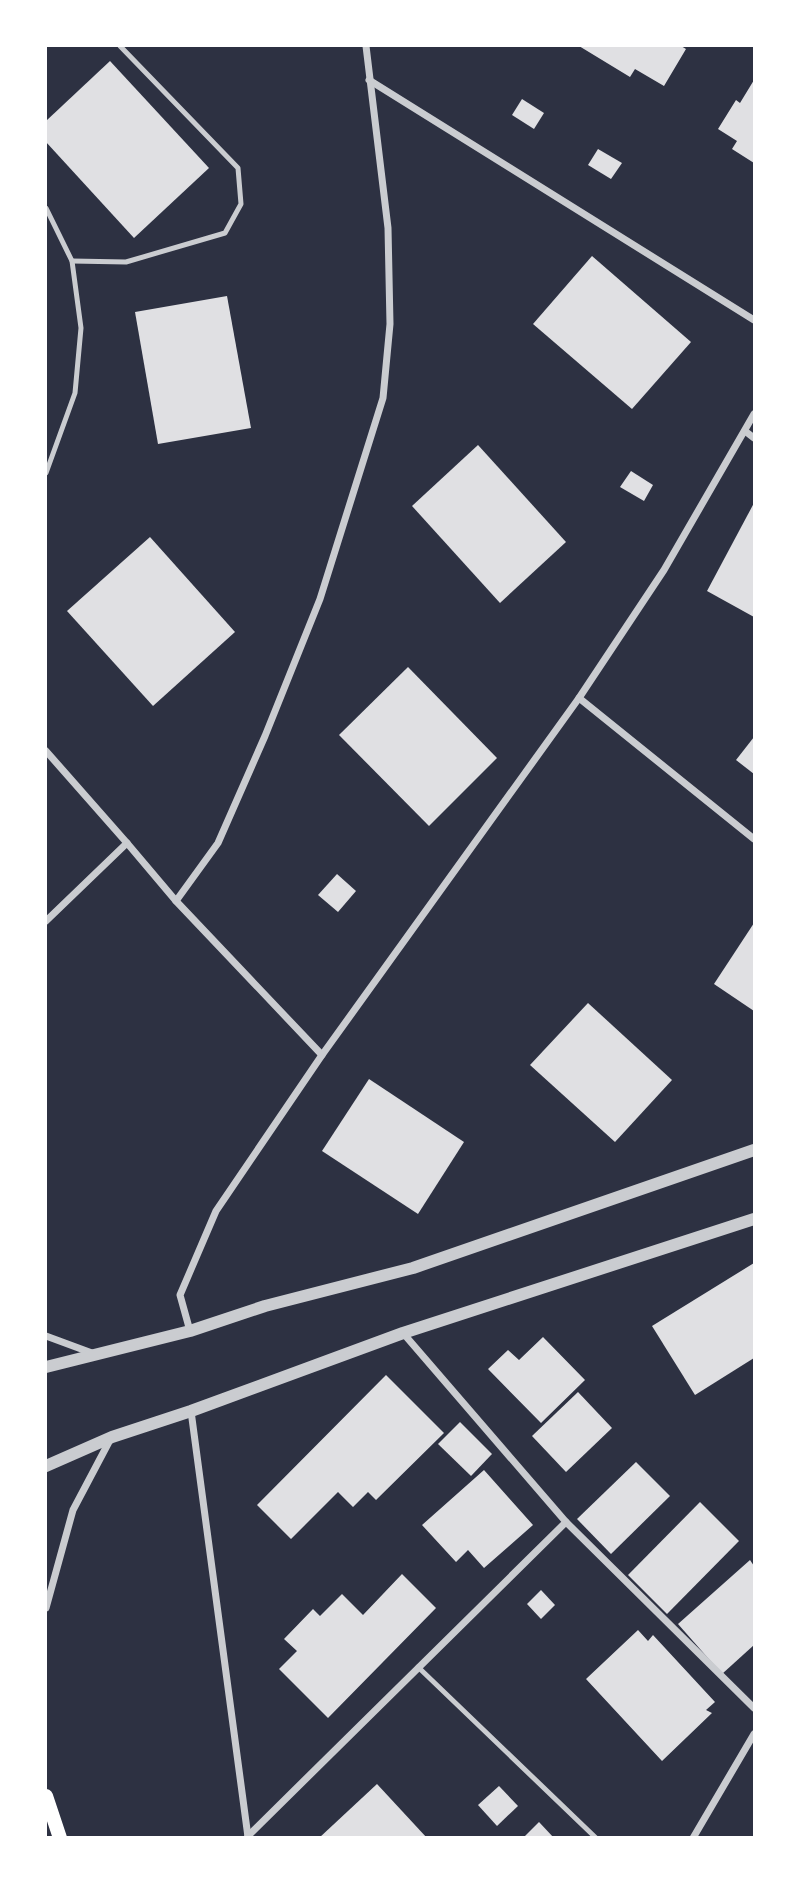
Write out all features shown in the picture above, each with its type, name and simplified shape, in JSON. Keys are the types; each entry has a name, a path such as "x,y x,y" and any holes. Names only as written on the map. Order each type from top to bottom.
{"main road":[{"path":"46,1796 60,1838"}],"street":[{"path":"176,901 218,842 265,736 320,599 383,398 390,324 388,228 366,46"},
{"path":"369,80 754,320"},
{"path":"190,1331 180,1295 216,1210 322,1055 579,698 664,570 754,414"},
{"path":"745,431 754,438"},
{"path":"579,698 754,839"},
{"path":"46,751 176,901 322,1055"},
{"path":"46,921 127,843"},
{"path":"46,1367 190,1331 265,1306 413,1268 754,1150"},
{"path":"46,1466 112,1437 403,1333 754,1219"},
{"path":"403,1333 566,1521 754,1708"},
{"path":"46,1336 96,1354"},
{"path":"191,1410 248,1837"},
{"path":"46,1608 74,1510 112,1437"},
{"path":"248,1837 566,1521"},
{"path":"693,1838 754,1734"}],"lane":[{"path":"72,261 126,262 225,233 241,204 238,168 120,46"},
{"path":"46,208 72,261 81,328 75,393 46,472"},
{"path":"418,1667 596,1838"}],"building":[{"path":"579,46 681,46 686,49 664,86 635,69 630,77"},
{"path":"110,61 209,168 134,238 46,142 46,121"},
{"path":"754,80 754,163 732,149 737,141 718,129 736,100 740,103"},
{"path":"522,99 544,113 534,129 512,115"},
{"path":"598,149 622,163 611,179 588,165"},
{"path":"592,256 691,342 632,409 533,324"},
{"path":"227,296 251,428 158,444 135,312"},
{"path":"478,445 566,542 500,603 412,506"},
{"path":"631,471 653,485 644,501 620,487"},
{"path":"754,503 754,617 707,591"},
{"path":"150,537 235,632 153,706 67,611"},
{"path":"408,667 497,758 429,826 339,735"},
{"path":"754,737 754,774 736,760"},
{"path":"337,874 356,891 338,912 318,895"},
{"path":"754,923 754,1011 714,984"},
{"path":"588,1003 672,1080 615,1142 530,1065"},
{"path":"369,1079 464,1142 418,1214 322,1151"},
{"path":"754,1263 754,1358 695,1395 652,1326"},
{"path":"543,1337 585,1380 541,1423 488,1369 508,1350 519,1360"},
{"path":"386,1375 444,1433 376,1500 368,1492 353,1507 338,1492 291,1539 257,1505"},
{"path":"578,1392 612,1428 566,1472 532,1436"},
{"path":"460,1422 492,1454 471,1476 438,1444"},
{"path":"636,1462 670,1496 611,1554 577,1519"},
{"path":"484,1470 533,1525 484,1568 468,1550 456,1562 422,1525"},
{"path":"700,1502 739,1541 667,1614 628,1575"},
{"path":"750,1560 754,1566 754,1645 722,1674 678,1624"},
{"path":"402,1574 436,1608 328,1718 279,1669 297,1651 284,1639 313,1609 320,1616 342,1594 363,1615"},
{"path":"541,1590 555,1605 541,1619 527,1604"},
{"path":"638,1630 648,1641 653,1635 715,1702 706,1710 712,1713 662,1761 586,1679"},
{"path":"377,1784 427,1838 319,1838"},
{"path":"499,1786 518,1806 497,1826 478,1805"},
{"path":"539,1822 554,1838 523,1838"}]}
